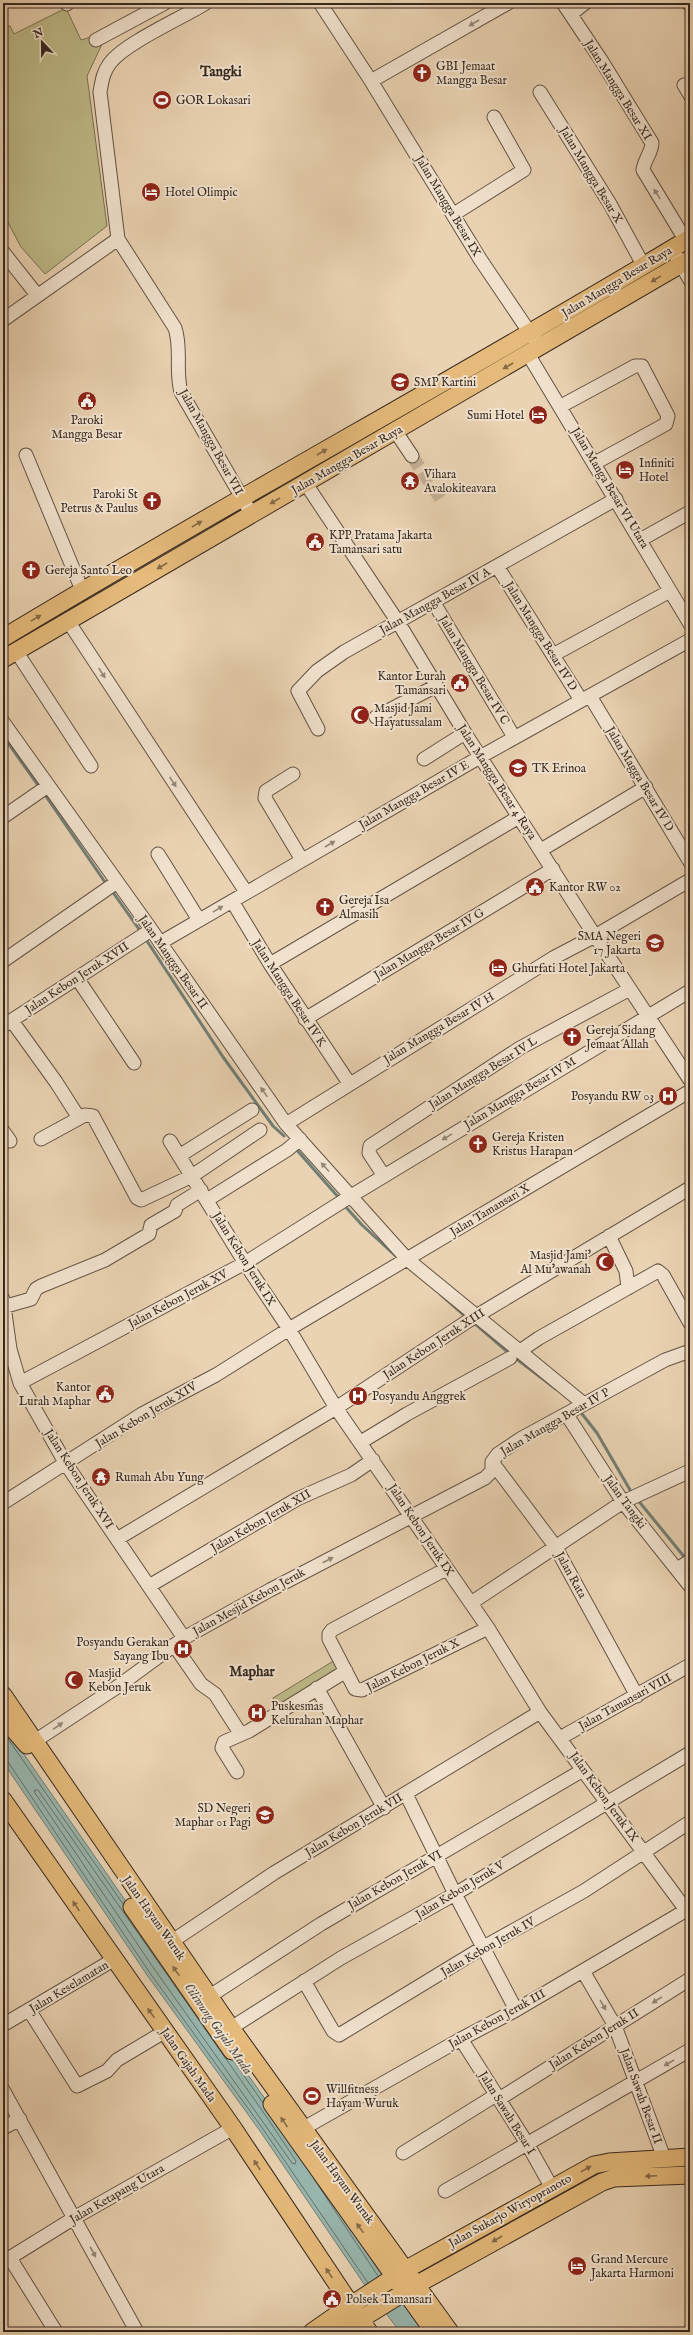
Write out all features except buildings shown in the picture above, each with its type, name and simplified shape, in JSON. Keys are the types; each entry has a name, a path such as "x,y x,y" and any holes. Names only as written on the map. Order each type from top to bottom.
{"main road":[{"name":"Jalan Mangga Besar Raya","path":"8,631 88,587 242,498 297,462 353,430 533,345 608,282 683,243"},
{"name":"Jalan Mangga Besar Raya","path":"10,655 396,432 533,345 685,261"},
{"path":"88,587 103,600"},
{"name":"Jalan Hayam Wuruk","path":"3,1695 29,1740 166,1958 407,2291 434,2332"},
{"path":"3,1708 17,1720 78,1802"},
{"path":"5,1725 29,1740"},
{"name":"Jalan Hayam Wuruk","path":"29,1740 78,1802 171,1942 210,1996 230,2028 304,2128 396,2276"},
{"name":"Jalan Gajah Mada","path":"3,1800 113,1960 232,2128 347,2303 365,2326"},
{"path":"3,1813 21,1839 33,1843"},
{"name":"Jalan Sukarjo Wiryopranoto","path":"312,2332 347,2303 369,2294 396,2276 594,2165 690,2157"},
{"name":"Jalan Sukarjo Wiryopranoto","path":"340,2332 365,2326 379,2309 407,2291 531,2220 602,2182 614,2178 690,2175"},
{"path":"522,2205 531,2220"},
{"name":"Jalan Hayam Wuruk","path":"407,2291 450,2332"}],"street":[{"path":"96,40 165,3"},
{"name":"Jalan Mangga Besar VII","path":"206,3 122,52 110,63 102,76 100,92 118,239 175,328 179,344 178,372 181,392 252,515"},
{"name":"Jalan Mangga Besar IX","path":"312,3 347,56 355,62 359,62"},
{"name":"Jalan Mangga Besar IX","path":"320,3 359,62 454,214 533,345"},
{"name":"Jalan Mangga Besar XI","path":"563,3 652,143 644,162 644,170 683,243 685,261 690,280"},
{"path":"571,14 585,3"},
{"path":"371,81 500,5"},
{"name":"Jalan Mangga Besar X","path":"540,92 610,204 640,259"},
{"path":"454,214 524,170 494,117"},
{"path":"3,320 118,239"},
{"path":"3,252 37,295"},
{"name":"Jalan Manga Besar VI Utara","path":"533,345 561,406 670,591 684,602 690,624"},
{"path":"561,406 635,366 642,366 668,416 668,421 666,424 595,463"},
{"path":"396,432 412,456"},
{"path":"26,455 88,587"},
{"name":"Jalan Mangga Besar 4 Raya","path":"306,484 398,622 465,734 690,1080"},
{"name":"Jalan Mangga Besar IV A","path":"318,729 300,698 298,689 317,671 344,652 499,569 616,499"},
{"path":"640,540 690,512"},
{"name":"Jalan Mangga Besar IV D","path":"499,569 553,655 586,698"},
{"path":"553,655 670,591"},
{"name":"Jalan Mangga Besar IV C","path":"434,603 514,737"},
{"path":"68,621 246,892"},
{"name":"Jalan Mangga Besar IV E","path":"160,944 246,892 514,737 690,640"},
{"path":"10,655 92,766"},
{"path":"376,717 436,686"},
{"name":"Jalan Magga Besar IV D","path":"586,698 646,787 690,862"},
{"name":"Jalan Mangga Besar II","path":"3,722 45,787 160,944 286,1124 295,1144 349,1197 403,1262 474,1318"},
{"path":"424,759 465,734"},
{"path":"293,774 266,791 265,798 302,860"},
{"path":"3,817 45,787"},
{"path":"541,850 646,787"},
{"path":"270,964 519,817"},
{"path":"158,854 200,920"},
{"name":"Jalan Mangga Besar IV G","path":"305,1019 553,869"},
{"name":"Jalan Mangga Besar IV H","path":"286,1124 349,1083 553,958 595,936 690,880"},
{"path":"3,961 116,883"},
{"name":"Jalan Mangga Besar IV K","path":"232,901 305,1019 349,1083"},
{"name":"Jalan Kebon Jeruk XVII","path":"7,1024 149,931"},
{"path":"77,978 134,1063"},
{"name":"Jalan Mangga Besar IV L","path":"384,1176 369,1153 370,1146 520,1048 630,988"},
{"name":"Jalan Mangga Besar IV M","path":"349,1197 690,991"},
{"path":"7,1024 79,1118"},
{"name":"Jalan Tamansari X","path":"289,1329 690,1091"},
{"path":"179,1156 252,1110"},
{"path":"41,1139 79,1118 90,1115 95,1118 138,1199 145,1199 192,1176 260,1130"},
{"name":"Jalan Kebon Jeruk IX","path":"170,1141 245,1263 289,1329 336,1408 361,1442 446,1569 488,1628 540,1712 606,1802 688,1909"},
{"path":"3,1307 31,1299 36,1289 41,1286 105,1260 149,1234 151,1225 175,1211 177,1205 204,1195 295,1144"},
{"name":"Jalan Kebon Jeruk XIII","path":"118,1539 336,1408 474,1318 690,1188"},
{"name":"Jalan Kebon Jeruk XV","path":"20,1383 245,1263 334,1208 349,1197"},
{"path":"609,1236 626,1271 628,1288"},
{"path":"361,1442 407,1414 515,1355 546,1334 621,1294 628,1288 658,1271 661,1272 690,1323"},
{"name":"Jalan Kebon Jeruk XVI","path":"3,1299 10,1348 20,1383 66,1464 149,1586 201,1684 215,1694 240,1733"},
{"name":"Jalan Tangki","path":"474,1318 576,1410 633,1497 683,1565 690,1586"},
{"name":"Jalan Kebon Jeruk XIV","path":"3,1502 66,1464 142,1414 216,1375 289,1329"},
{"name":"Jalan Mangga Besar IV P","path":"411,1516 485,1478 492,1471 492,1462 498,1454 522,1438 576,1410 664,1360 690,1351"},
{"name":"Jalan Kebon Jeruk XII","path":"149,1586 297,1499 351,1475 373,1460"},
{"name":"Jalan Rata","path":"492,1462 555,1546 637,1696"},
{"path":"471,1604 555,1546 633,1497 690,1471"},
{"name":"Jalan Mesjid Kebon Jeruk","path":"29,1740 116,1687 179,1642 411,1516"},
{"path":"237,1772 222,1748 224,1742 240,1733 248,1731 346,1671 329,1639 329,1634 332,1630 446,1569"},
{"name":"Jalan Kebon Jeruk X","path":"346,1671 355,1689 359,1691 488,1628"},
{"name":"Jalan Tamansari VIII","path":"560,1738 690,1665"},
{"path":"317,1688 384,1808"},
{"name":"Jalan Kebon Jeruk VII","path":"171,1942 274,1873 384,1808 540,1712"},
{"name":"Jalan Kebon Jeruk V","path":"230,2028 304,1981 455,1894 606,1802 690,1753"},
{"name":"Jalan Kebon Jeruk VI","path":"210,1996 321,1924 584,1770"},
{"path":"406,1794 482,1948 516,2010"},
{"name":"Jalan Kebon Jeruk IV","path":"304,1981 334,2031 339,2035 482,1948 584,1891 690,1822"},
{"name":"Jalan Kebon Jeruk III","path":"304,2128 460,2039 516,2010 688,1909"},
{"name":"Jalan Keselamatan","path":"3,2026 113,1960"},
{"name":"Jalan Sawah Besar II","path":"583,1971 615,2026 638,2082 664,2158"},
{"name":"Jalan Kebon Jeruk II","path":"403,2153 615,2026 690,1979"},
{"path":"29,2010 77,2086 102,2074 117,2060 164,2032"},
{"name":"Jalan Sawah Besar I","path":"460,2039 528,2145 552,2188"},
{"path":"445,2191 638,2082 690,2050"},
{"path":"3,2090 137,2332"},
{"path":"3,2128 20,2119"},
{"name":"Jalan Ketapang Utara","path":"6,2260 74,2218 232,2128"},
{"path":"6,2260 56,2332"}],"shaded area":[{"path":"66,8 81,40 101,34 104,40 87,76 107,226 45,274 21,247 3,213 3,28 10,26 14,34"},
{"path":"335,1660 341,1670 278,1707 273,1698"}],"water":[{"path":"3,1724 188,1991 276,2114 379,2271 425,2332 400,2332 364,2284 260,2131 147,1975 3,1762"}],"waterway":[{"path":"3,736 40,788"},
{"path":"43,792 107,885"},
{"path":"112,891 141,932"},
{"path":"145,938 223,1057 273,1126 284,1136"},
{"path":"295,1148 340,1199"},
{"path":"343,1204 362,1225 399,1259"},
{"path":"441,1295 467,1318"},
{"path":"473,1322 510,1354"},
{"path":"514,1357 556,1389"},
{"path":"579,1410 597,1433 633,1495"},
{"path":"637,1499 686,1559"}],"tunnel":[{"path":"412,456 441,499"}],"place":[{"name":"GBI Jemaat Mangga Besar","path":"422,73"},
{"name":"GOR Lokasari","path":"162,100"},
{"name":"Hotel Olimpic","path":"151,192"},
{"name":"SMP Kartini","path":"400,382"},
{"name":"Paroki Mangga Besar","path":"87,401"},
{"name":"Sumi Hotel","path":"538,415"},
{"name":"Infiniti Hotel","path":"625,470"},
{"name":"Vihara Avalokiteavara","path":"410,481"},
{"name":"Paroki St Petrus & Paulus","path":"152,501"},
{"name":"KPP Pratama Jakarta Tamansari satu","path":"315,542"},
{"name":"Gereja Santo Leo","path":"31,570"},
{"name":"Kantor Lurah Tamansari","path":"460,683"},
{"name":"Masjid Jami Hayatussalam","path":"360,715"},
{"name":"TK Erinoa","path":"518,768"},
{"name":"Kantor RW 02","path":"535,887"},
{"name":"Gereja Isa Almasih","path":"325,907"},
{"name":"SMA Negeri 17 Jakarta","path":"655,943"},
{"name":"Ghurfati Hotel Jakarta","path":"498,968"},
{"name":"Gereja Sidang Jemaat Allah","path":"572,1037"},
{"name":"Posyandu RW 03","path":"668,1096"},
{"name":"Gereja Kristen Kristus Harapan","path":"478,1144"},
{"name":"Masjid Jami' Al Mu'awanah","path":"605,1262"},
{"name":"Kantor Lurah Maphar","path":"105,1394"},
{"name":"Posyandu Anggrek","path":"358,1396"},
{"name":"Rumah Abu Yung","path":"101,1477"},
{"name":"Posyandu Gerakan Sayang Ibu","path":"183,1649"},
{"name":"Masjid Kebon Jeruk","path":"74,1680"},
{"name":"Puskesmas Kelurahan Maphar","path":"257,1713"},
{"name":"SD Negeri Maphar 01 Pagi","path":"265,1815"},
{"name":"Willfitness Hayam Wuruk","path":"312,2096"},
{"name":"Grand Mercure Jakarta Harmoni","path":"577,2266"},
{"name":"Polsek Tamansari","path":"332,2299"}],"district":[{"name":"Tangki","path":"221,72"},
{"name":"Maphar","path":"252,1672"}],"water label":[{"name":"Ciliwung Gajah Mada","path":"218,2029"}]}
